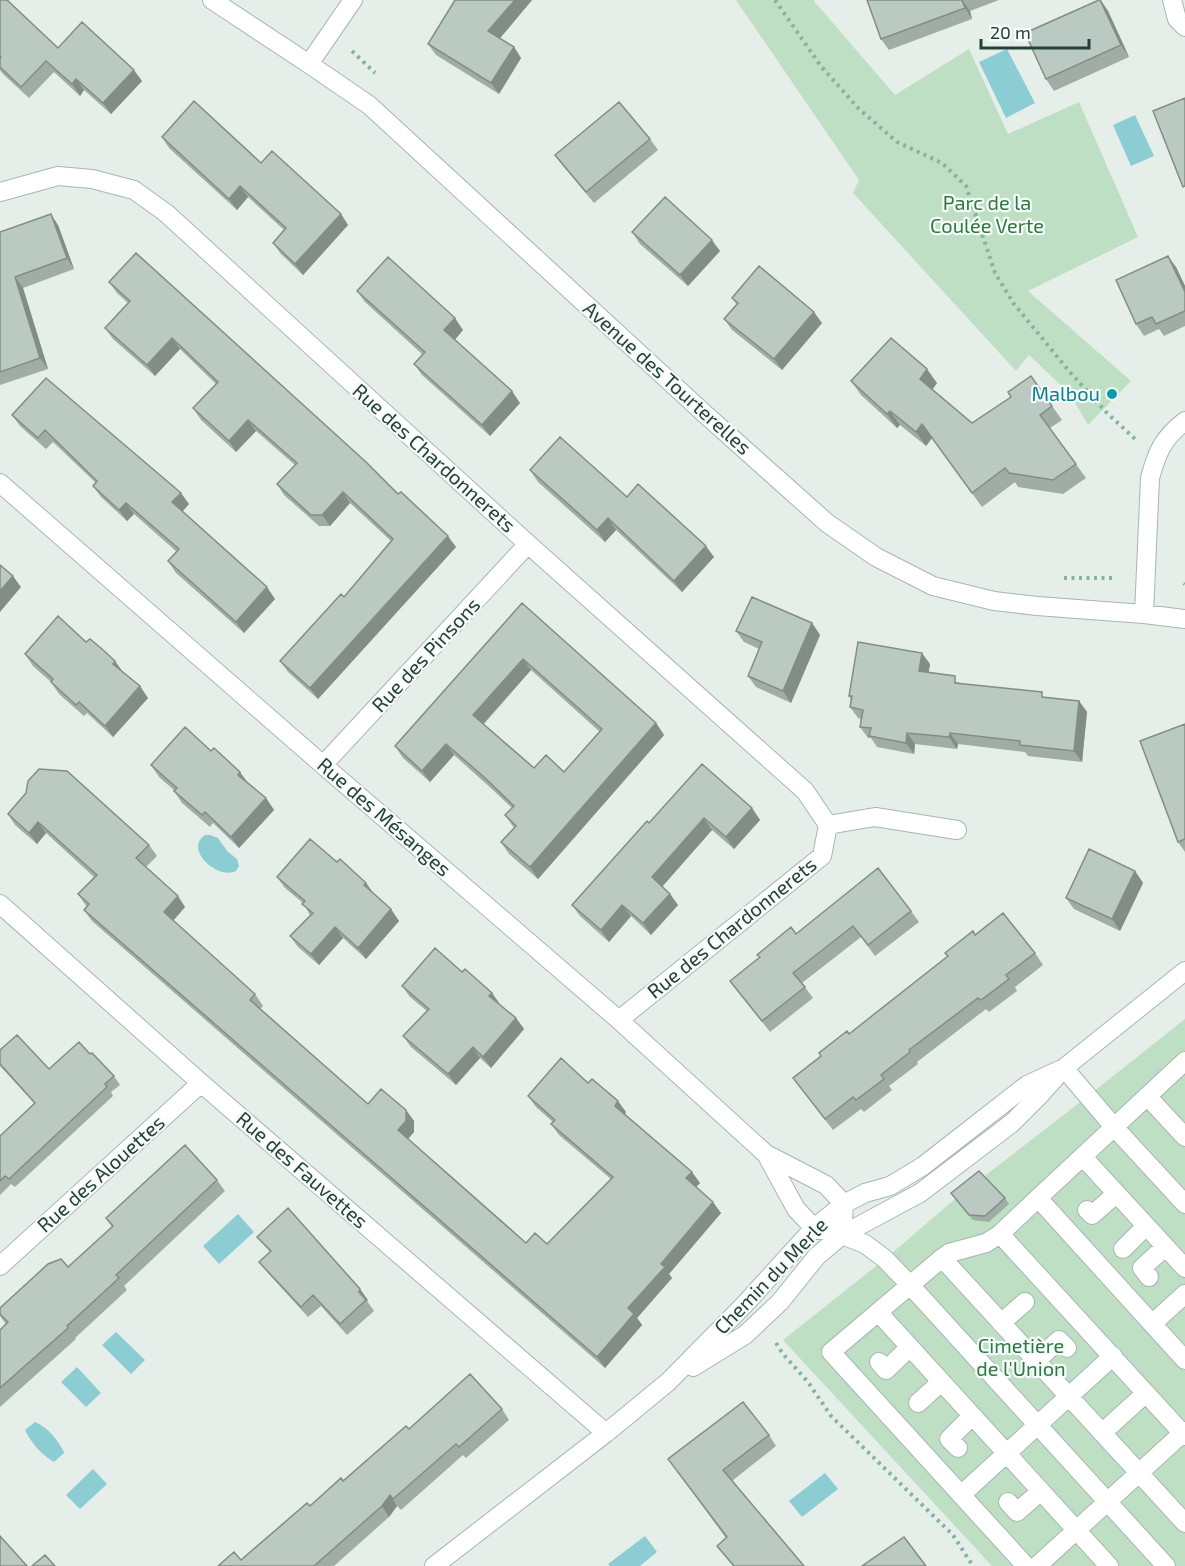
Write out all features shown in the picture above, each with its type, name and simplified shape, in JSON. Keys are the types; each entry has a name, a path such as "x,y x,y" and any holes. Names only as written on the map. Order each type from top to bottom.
{"street":[{"name":"Avenue des Tourterelles","path":"212,0 369,105 827,523 876,557 933,586 994,601 1185,619"},
{"path":"309,64 352,0"},
{"path":"1172,0 1177,19 1185,27"},
{"name":"Rue des Chardonnerets","path":"0,192 58,176 92,179 134,190 166,213 528,544 805,791 828,825 822,856 619,1020"},
{"path":"1144,614 1150,478 1155,457 1164,442 1173,430 1185,421"},
{"name":"Rue des Mésanges","path":"0,483 619,1020 766,1154 826,1185 844,1204"},
{"name":"Rue des Pinsons","path":"323,765 528,544"},
{"path":"828,825 875,817 957,830"},
{"name":"Rue des Fauvettes","path":"0,904 201,1083 606,1433"},
{"name":"Chemin du Merle","path":"669,1382 745,1335 780,1302 817,1256 842,1235 920,1193 1012,1123 1064,1068 1185,971"},
{"path":"1026,1566 831,1353 949,1253 986,1243 1000,1234 1185,1061"},
{"path":"1064,1068 1114,1127 1185,1204"},
{"name":"Chemin du Merle","path":"434,1566 669,1382 744,1305 814,1228 844,1204 865,1193 890,1186 924,1166 1027,1086 1064,1068"},
{"name":"Rue des Alouettes","path":"0,1266 201,1083"},
{"path":"1147,1096 1184,1135"},
{"name":"Rue des Mésanges","path":"766,1154 796,1209 814,1228"},
{"path":"1083,1157 1185,1268"},
{"path":"1087,1210 1092,1215 1116,1194"},
{"path":"1038,1198 1185,1360"},
{"path":"842,1235 844,1204"},
{"path":"1123,1249 1146,1226"},
{"path":"814,1228 842,1235 864,1244 885,1259 1166,1566"},
{"path":"1000,1234 1184,1433 1037,1566"},
{"path":"1149,1277 1142,1268 1166,1247"},
{"path":"942,1258 1139,1473 1182,1513"},
{"path":"1152,1324 1185,1294"},
{"path":"1001,1323 1024,1302"},
{"path":"878,1312 1109,1566"},
{"path":"1036,1361 1059,1340 1067,1348"},
{"path":"879,1362 886,1370 910,1347"},
{"path":"961,1495 1113,1356"},
{"path":"918,1403 941,1382"},
{"path":"1102,1433 1146,1392"},
{"path":"958,1448 949,1438 972,1416"},
{"path":"1008,1502 1017,1512 1041,1491"}],"path":[{"path":"775,0 820,65 858,108 897,142 942,163 966,186 995,273 1014,304 1106,412 1155,457"},
{"path":"351,51 382,79"},
{"path":"1056,578 1116,578"},
{"path":"771,1336 783,1354 808,1382 831,1416 952,1535 973,1566"}],"green space":[{"name":"Parc de la Coulée Verte","path":"736,0 815,0 895,95 969,49 1008,134 1079,102 1138,237 1028,291 1131,381 1088,425 1070,394 1029,355 1016,371 853,193 859,180"},
{"name":"Cimetière de l'Union","path":"1185,1019 1185,1566 992,1566 783,1340 885,1259 955,1199"}],"water":[{"path":"1007,49 1035,103 1006,118 979,62"},
{"path":"1135,115 1154,156 1131,166 1113,125"},
{"path":"205,835 218,838 227,851 237,859 239,866 236,871 229,873 221,871 206,862 198,848 199,841"},
{"path":"238,1214 254,1232 219,1264 203,1246"},
{"path":"116,1332 145,1360 131,1374 102,1345"},
{"path":"77,1367 101,1393 86,1407 61,1382"},
{"path":"35,1422 52,1434 64,1452 54,1462 38,1449 25,1430"},
{"path":"93,1469 107,1484 80,1509 66,1495"},
{"path":"825,1473 838,1489 802,1517 789,1501"},
{"path":"645,1536 657,1552 640,1566 610,1566 608,1564"}],"building":[{"path":"0,0 7,0 58,48 82,22 134,70 103,103 76,79 72,84 46,61 21,87 0,67"},
{"path":"455,0 515,0 488,31 514,47 491,83 428,44"},
{"path":"867,0 962,0 965,8 881,39"},
{"path":"1100,0 1121,45 1046,79 1025,33"},
{"path":"1185,98 1185,186 1183,187 1153,111"},
{"path":"194,101 261,163 272,151 341,214 295,264 273,243 286,228 240,186 229,199 162,137"},
{"path":"619,102 650,139 586,192 555,155"},
{"path":"665,197 712,240 680,275 632,232"},
{"path":"51,214 67,258 15,277 40,358 0,372 0,232"},
{"path":"136,253 366,462 398,494 401,492 448,536 310,688 280,661 341,594 344,597 393,539 343,492 322,515 311,515 277,484 297,463 248,420 229,441 193,408 218,382 172,338 147,365 105,328 130,301 109,282"},
{"path":"1168,256 1185,292 1185,311 1156,324 1152,317 1136,324 1116,280"},
{"path":"388,257 455,318 444,330 512,391 482,425 414,364 425,352 357,291"},
{"path":"759,266 814,312 774,359 724,319 738,303 732,298"},
{"path":"891,338 927,369 920,379 972,423 1011,397 1008,392 1031,376 1052,406 1040,415 1076,464 1053,480 1009,473 1005,468 972,493 922,424 916,432 890,411 887,414 851,381"},
{"path":"46,378 181,493 172,502 267,587 236,622 168,561 179,549 126,503 119,510 93,486 97,481 45,430 38,438 12,415"},
{"path":"560,437 627,497 638,484 706,546 674,581 608,518 597,530 530,470"},
{"path":"0,565 13,576 0,591"},
{"path":"752,597 812,623 783,691 748,676 762,642 736,631"},
{"path":"522,603 656,723 530,867 501,842 516,826 505,815 514,806 485,778 446,744 422,771 395,746","holes":["523,659 602,729 564,772 546,755 534,768 473,715"]},
{"path":"58,616 86,642 90,639 102,649 115,661 113,664 140,686 105,726 79,702 76,705 51,682 53,679 25,654"},
{"path":"858,642 922,653 919,671 955,676 955,683 1042,692 1042,697 1079,701 1074,751 1020,745 1020,741 950,733 949,737 907,733 906,743 869,736 871,728 860,727 863,710 850,707 852,696 849,696"},
{"path":"1185,724 1185,839 1178,842 1140,741"},
{"path":"185,727 211,751 214,748 240,772 238,775 266,798 231,837 205,812 202,815 174,791 177,788 151,765"},
{"path":"702,764 752,808 726,837 704,818 652,877 670,894 643,923 622,905 601,930 572,905"},
{"path":"39,769 67,771 149,845 136,858 178,896 164,912 255,994 250,1000 368,1104 381,1089 406,1110 406,1121 398,1130 526,1243 535,1233 547,1244 613,1177 551,1124 555,1120 528,1096 561,1058 588,1083 592,1079 618,1101 615,1106 692,1172 686,1178 713,1202 661,1264 665,1267 628,1308 634,1314 597,1357 84,910 89,904 78,894 97,875 38,822 29,833 8,814 26,793 28,781"},
{"path":"310,839 337,862 340,859 391,909 358,948 335,927 311,954 290,936 313,913 302,904 305,901 277,877"},
{"path":"1089,849 1135,871 1112,919 1066,898"},
{"path":"878,868 911,911 868,945 853,926 793,973 805,987 762,1021 730,981 760,957 757,955 791,927 796,934"},
{"path":"1003,913 1035,953 1006,975 1009,979 981,1000 978,998 909,1050 910,1052 881,1075 884,1079 856,1100 853,1097 825,1119 793,1078 821,1056 819,1053 847,1031 849,1034 948,956 945,953 973,931 975,935"},
{"path":"435,948 462,972 465,969 492,993 489,996 516,1018 483,1057 473,1047 448,1074 403,1036 429,1009 402,986"},
{"path":"17,1035 49,1069 79,1042 114,1076 105,1084 107,1087 9,1179 5,1176 0,1181 0,1136 35,1103 0,1064 0,1050"},
{"path":"185,1145 217,1180 116,1275 119,1278 67,1326 68,1328 0,1388 0,1330 8,1322 0,1314 0,1308 48,1264 61,1259 68,1267 113,1226 106,1218"},
{"path":"979,1171 1005,1198 985,1216 969,1215 951,1193"},
{"path":"288,1208 360,1289 359,1292 366,1300 340,1324 313,1295 301,1307 259,1262 271,1251 257,1237"},
{"path":"470,1374 502,1409 459,1447 456,1444 393,1499 390,1495 382,1506 314,1566 218,1566 234,1552 241,1560 307,1503 310,1506 341,1478 343,1481 406,1426 409,1429"},
{"path":"743,1402 769,1435 723,1470 804,1566 734,1566 717,1546 727,1537 668,1459"},
{"path":"0,1536 27,1566 0,1566"},
{"path":"904,1537 926,1566 862,1566"},
{"path":"45,1555 55,1566 32,1566"}],"place":[{"name":"Malbou","path":"1112,394"}]}
